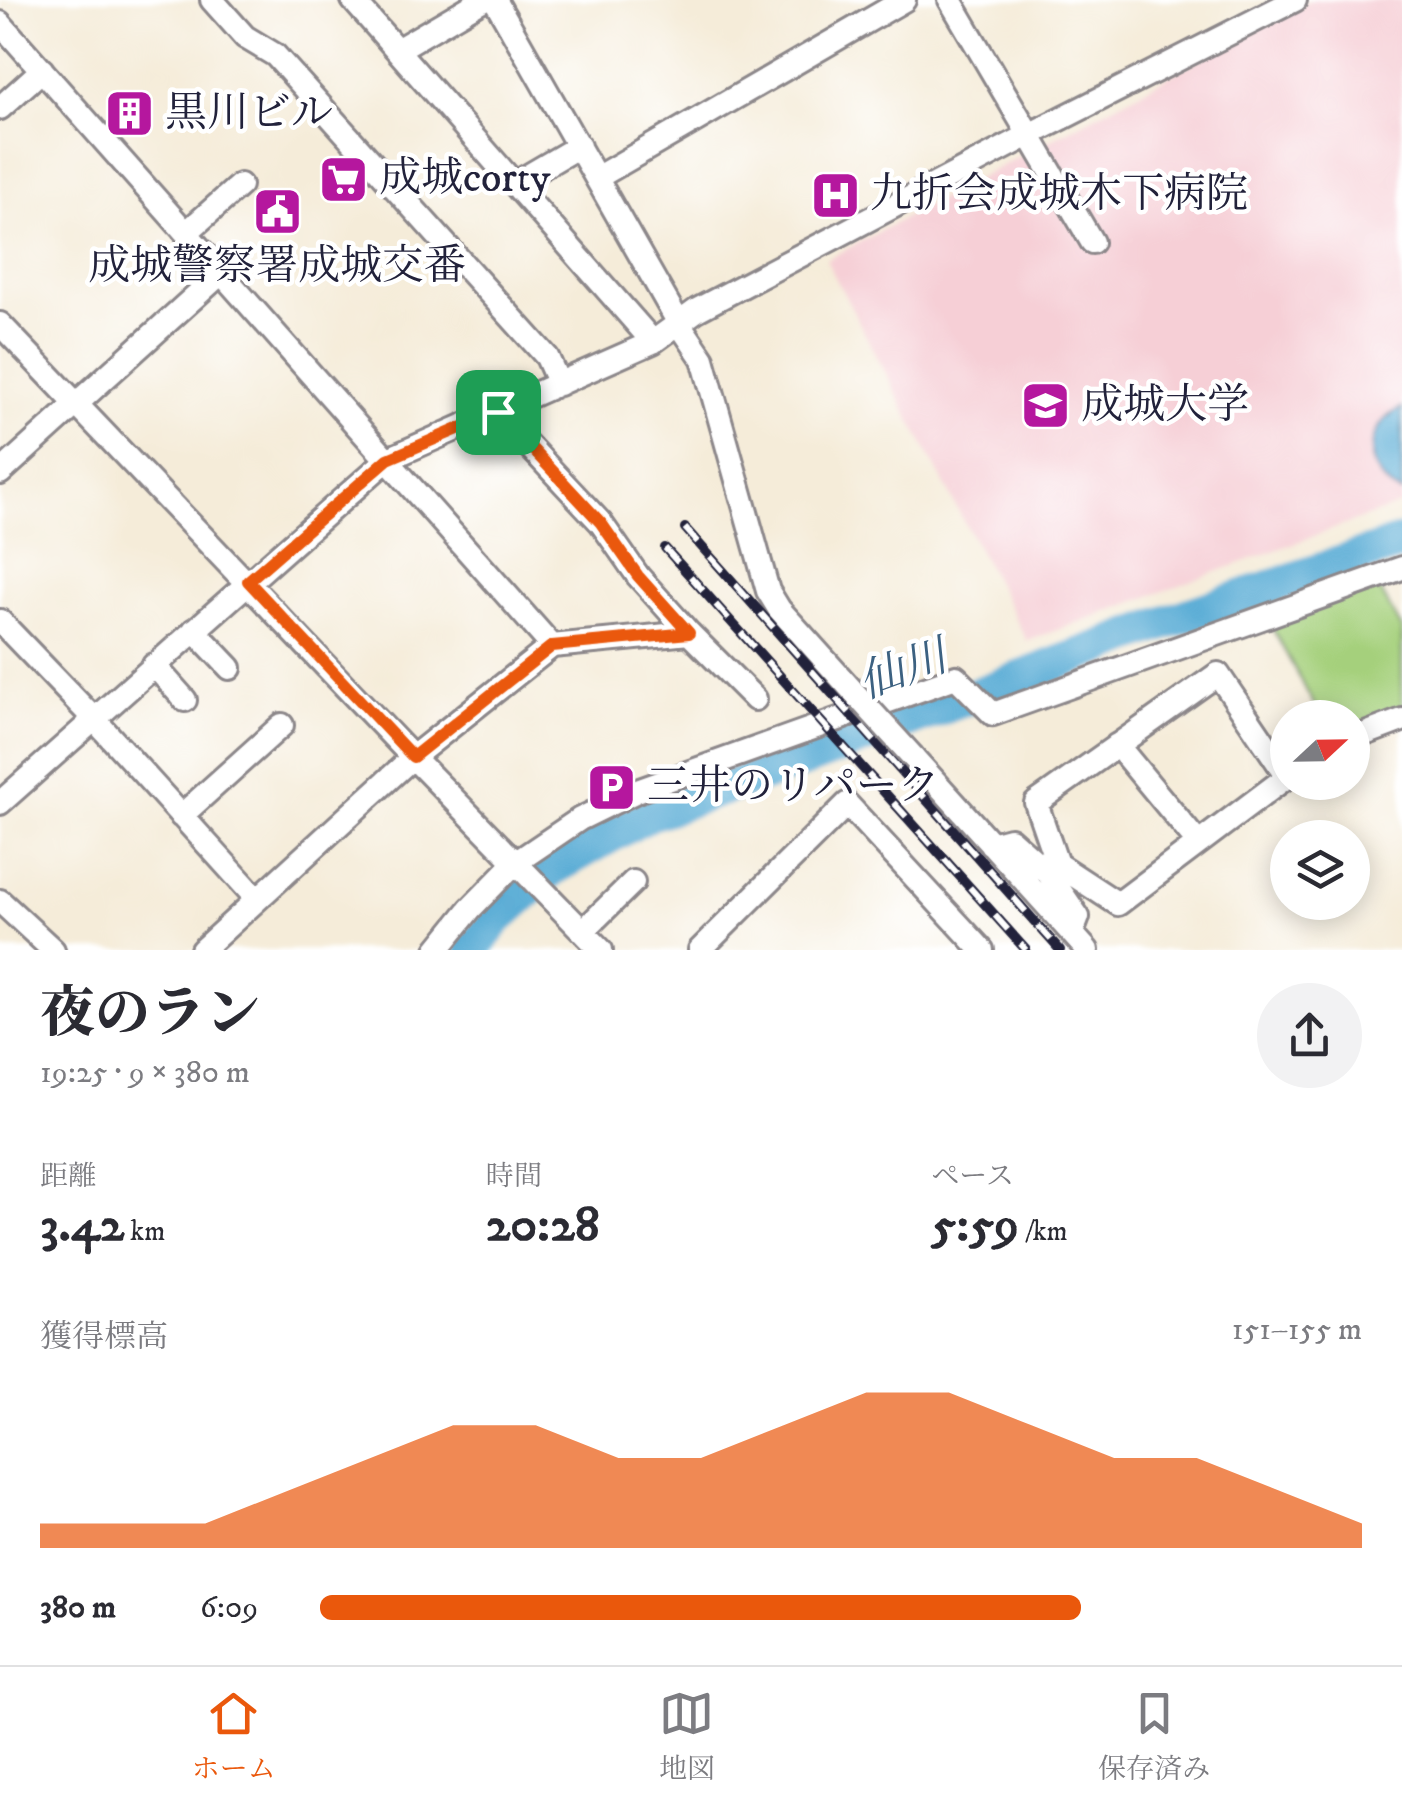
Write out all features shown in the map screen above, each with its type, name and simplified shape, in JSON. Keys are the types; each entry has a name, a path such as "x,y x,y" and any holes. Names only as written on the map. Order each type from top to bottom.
{"street":[{"path":"212,0 245,37 276,55 547,357 559,384"},
{"path":"354,0 653,342"},
{"path":"397,50 482,0"},
{"path":"495,0 703,359 768,592 779,610 1079,942"},
{"path":"598,177 904,0"},
{"path":"950,0 1092,242"},
{"path":"0,804 388,459 653,342 697,310 1295,0"},
{"path":"0,23 552,646"},
{"path":"0,108 42,70"},
{"path":"514,184 579,146"},
{"path":"186,233 240,185"},
{"path":"0,472 221,273"},
{"path":"0,324 602,950"},
{"path":"498,412 601,523 638,576 755,700"},
{"path":"437,950 470,909 519,866 580,820 636,791 956,677 993,714 1402,568"},
{"path":"0,621 256,899"},
{"path":"194,630 230,668"},
{"path":"202,950 413,757 552,646 689,633"},
{"path":"154,665 185,700"},
{"path":"1079,942 1078,917 1052,869 1036,803 1218,674 1270,751"},
{"path":"1370,732 1402,720"},
{"path":"182,816 282,724"},
{"path":"1117,746 1198,843"},
{"path":"991,844 1010,839 1052,869 1118,904 1270,789"},
{"path":"700,950 847,804 982,950"},
{"path":"583,931 633,882"},
{"path":"0,901 53,950"}],"shaded area":[{"path":"1311,0 1402,0 1402,504 1027,641 826,260"}],"green space":[{"path":"1376,583 1402,629 1402,709 1370,722 1370,700 1312,700 1271,626"}],"water":[{"path":"1402,408 1402,493 1379,475 1372,451 1380,426"}],"waterway":[{"name":"仙川","path":"472,950 496,920 554,868 649,814 792,765 1151,628 1402,542"}],"railway":[{"path":"685,528 1060,950"},
{"path":"665,548 1026,950"}],"place":[{"name":"黒川ビル","path":"130,114"},
{"name":"成城corty","path":"344,179"},
{"name":"九折会成城木下病院","path":"835,195"},
{"name":"成城警察署成城交番","path":"277,211"},
{"name":"成城大学","path":"1046,406"},
{"name":"三井のリパーク","path":"612,787"}],"route":[{"path":"498,412 601,523 638,576 689,633 552,646 413,757 248,581 388,459 498,412"}]}
